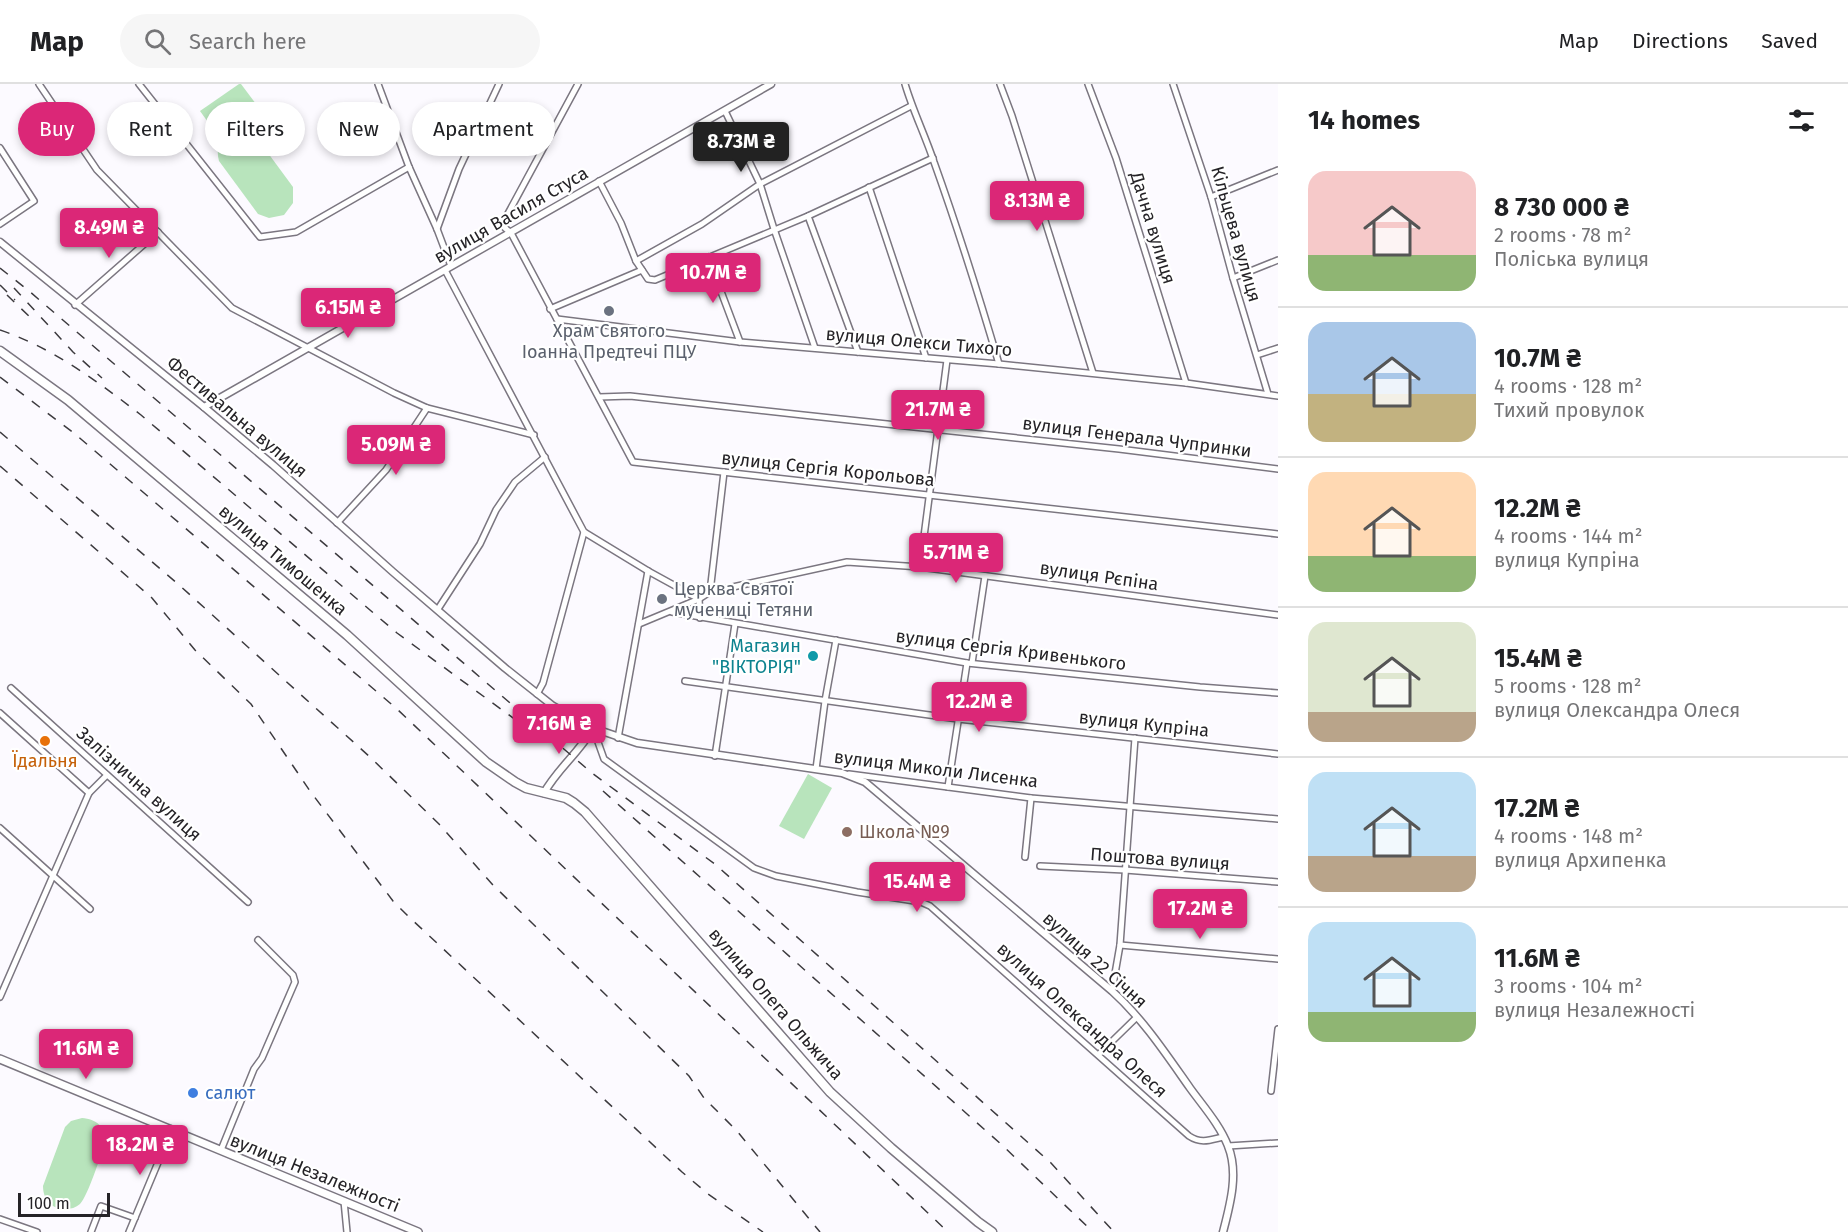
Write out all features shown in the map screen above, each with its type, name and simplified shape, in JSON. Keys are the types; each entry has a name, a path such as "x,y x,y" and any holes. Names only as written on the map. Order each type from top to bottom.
{"highway":[{"name":"вулиця Тимошенка","path":"0,351 69,400 347,635 486,762 515,782 544,793"},
{"name":"вулиця Олега Ольжича","path":"544,793 566,798 585,812 830,1092 891,1148 992,1232"}],"main road":[{"name":"вулиця Незалежності","path":"0,1059 418,1232"}],"street":[{"path":"39,84 98,170 232,308 427,408 534,435"},
{"path":"139,84 260,237 296,232 409,167"},
{"path":"378,84 409,167 437,229 448,268 584,532 648,572 699,599 700,618"},
{"path":"437,229 459,169 499,84"},
{"path":"511,233 505,228 504,220 579,84"},
{"name":"вулиця Василя Стуса","path":"204,407 771,84"},
{"path":"905,84 911,106 933,158 999,364"},
{"path":"1000,84 1094,374"},
{"name":"Дачна вулиця","path":"1088,84 1116,158 1186,383"},
{"name":"Кільцева вулиця","path":"1173,84 1211,196 1268,394"},
{"path":"636,261 702,224 760,184 911,106"},
{"path":"725,111 760,184 815,348"},
{"path":"0,148 34,201 0,224"},
{"path":"599,181 621,223 636,261 648,279 655,280 808,216 933,158"},
{"path":"1211,196 1278,170"},
{"path":"869,187 926,358"},
{"path":"808,216 858,352"},
{"path":"75,305 158,232"},
{"name":"вулиця Сергія Корольова","path":"511,233 633,462 1278,534"},
{"name":"Фестивальна вулиця","path":"0,242 273,465 337,523 537,694 593,729"},
{"path":"708,257 740,342"},
{"path":"1233,278 1278,260"},
{"path":"550,309 642,270"},
{"name":"вулиця Олекси Тихого","path":"557,319 740,342 999,364 1186,383 1278,396"},
{"path":"1257,356 1278,348"},
{"path":"920,567 947,360"},
{"name":"вулиця Генерала Чупринки","path":"599,397 630,396 1278,469"},
{"path":"337,523 386,470 427,408"},
{"path":"438,609 480,544 496,510 514,482 545,457"},
{"path":"710,592 724,472"},
{"path":"537,694 543,683 584,532"},
{"name":"вулиця Рєпіна","path":"639,624 671,612 710,592 847,562 920,567 1278,615"},
{"path":"618,738 648,572"},
{"path":"948,787 958,719 985,576"},
{"name":"вулиця Сергія Кривенького","path":"671,612 969,663 1278,693"},
{"path":"715,756 735,624"},
{"path":"816,769 836,640"},
{"name":"вулиця Купріна","path":"685,681 958,719 1278,754"},
{"name":"Залізнична вулиця","path":"11,688 248,902"},
{"path":"0,713 89,794"},
{"path":"544,793 554,778 583,746 593,729"},
{"name":"вулиця Миколи Лисенка","path":"593,729 618,738 662,748 1031,798 1278,819"},
{"name":"вулиця Олександра Олеся","path":"593,729 604,759 753,868 776,876 921,902 930,906 1190,1136 1197,1141 1204,1142 1223,1137"},
{"path":"1112,992 1120,945 1135,738"},
{"name":"вулиця 22 Січня","path":"842,773 865,782 1112,992 1137,1017 1213,1120 1228,1146 1232,1162 1233,1191 1223,1232"},
{"path":"0,997 89,794 107,775"},
{"path":"1025,857 1031,798"},
{"path":"0,828 90,909"},
{"name":"Поштова вулиця","path":"1040,866 1278,882"},
{"path":"221,1150 254,1069 262,1058 296,982 293,975 258,940"},
{"path":"1120,945 1278,959"},
{"path":"1099,1054 1137,1017"},
{"path":"1271,1091 1278,1029"},
{"path":"129,1232 172,1129"},
{"path":"1228,1146 1278,1143"},
{"path":"344,1201 347,1232"},
{"path":"91,1232 101,1206 135,1218"},
{"path":"0,1219 37,1232"}],"green space":[{"path":"241,84 254,102 213,102"},
{"path":"205,108 205,118 200,111"},
{"path":"218,156 270,156 293,187 293,203 284,215 269,218 258,214 219,161"},
{"path":"808,774 832,788 804,839 779,826"},
{"path":"82,1118 92,1120 99,1125 106,1136 106,1141 83,1200 74,1208 60,1209 47,1200 43,1186 65,1127 71,1121"}],"railway":[{"path":"0,268 592,773 716,865 1051,1163 1114,1232"},
{"path":"0,285 15,300"},
{"path":"14,288 73,352 102,378"},
{"path":"7,295 35,322"},
{"path":"0,330 56,356 124,402 397,633 524,726"},
{"path":"0,377 75,434 397,709 948,1232"},
{"path":"0,432 178,584 370,757 439,824 493,885 689,1076 704,1098 737,1131 820,1232"},
{"path":"0,466 152,598 195,650 251,704 310,791 393,901 682,1172 708,1194 763,1232"},
{"path":"603,791 1002,1145 1093,1232"}],"place":[{"name":"Храм Святого Іоанна Предтечі ПЦУ","path":"609,311"},
{"name":"Церква Святої мучениці Тетяни","path":"662,599"},
{"name":"Магазин \"ВІКТОРІЯ\"","path":"813,656"},
{"name":"Їдальня","path":"45,741"},
{"name":"Школа №9","path":"847,832"},
{"name":"салют","path":"193,1093"}]}
